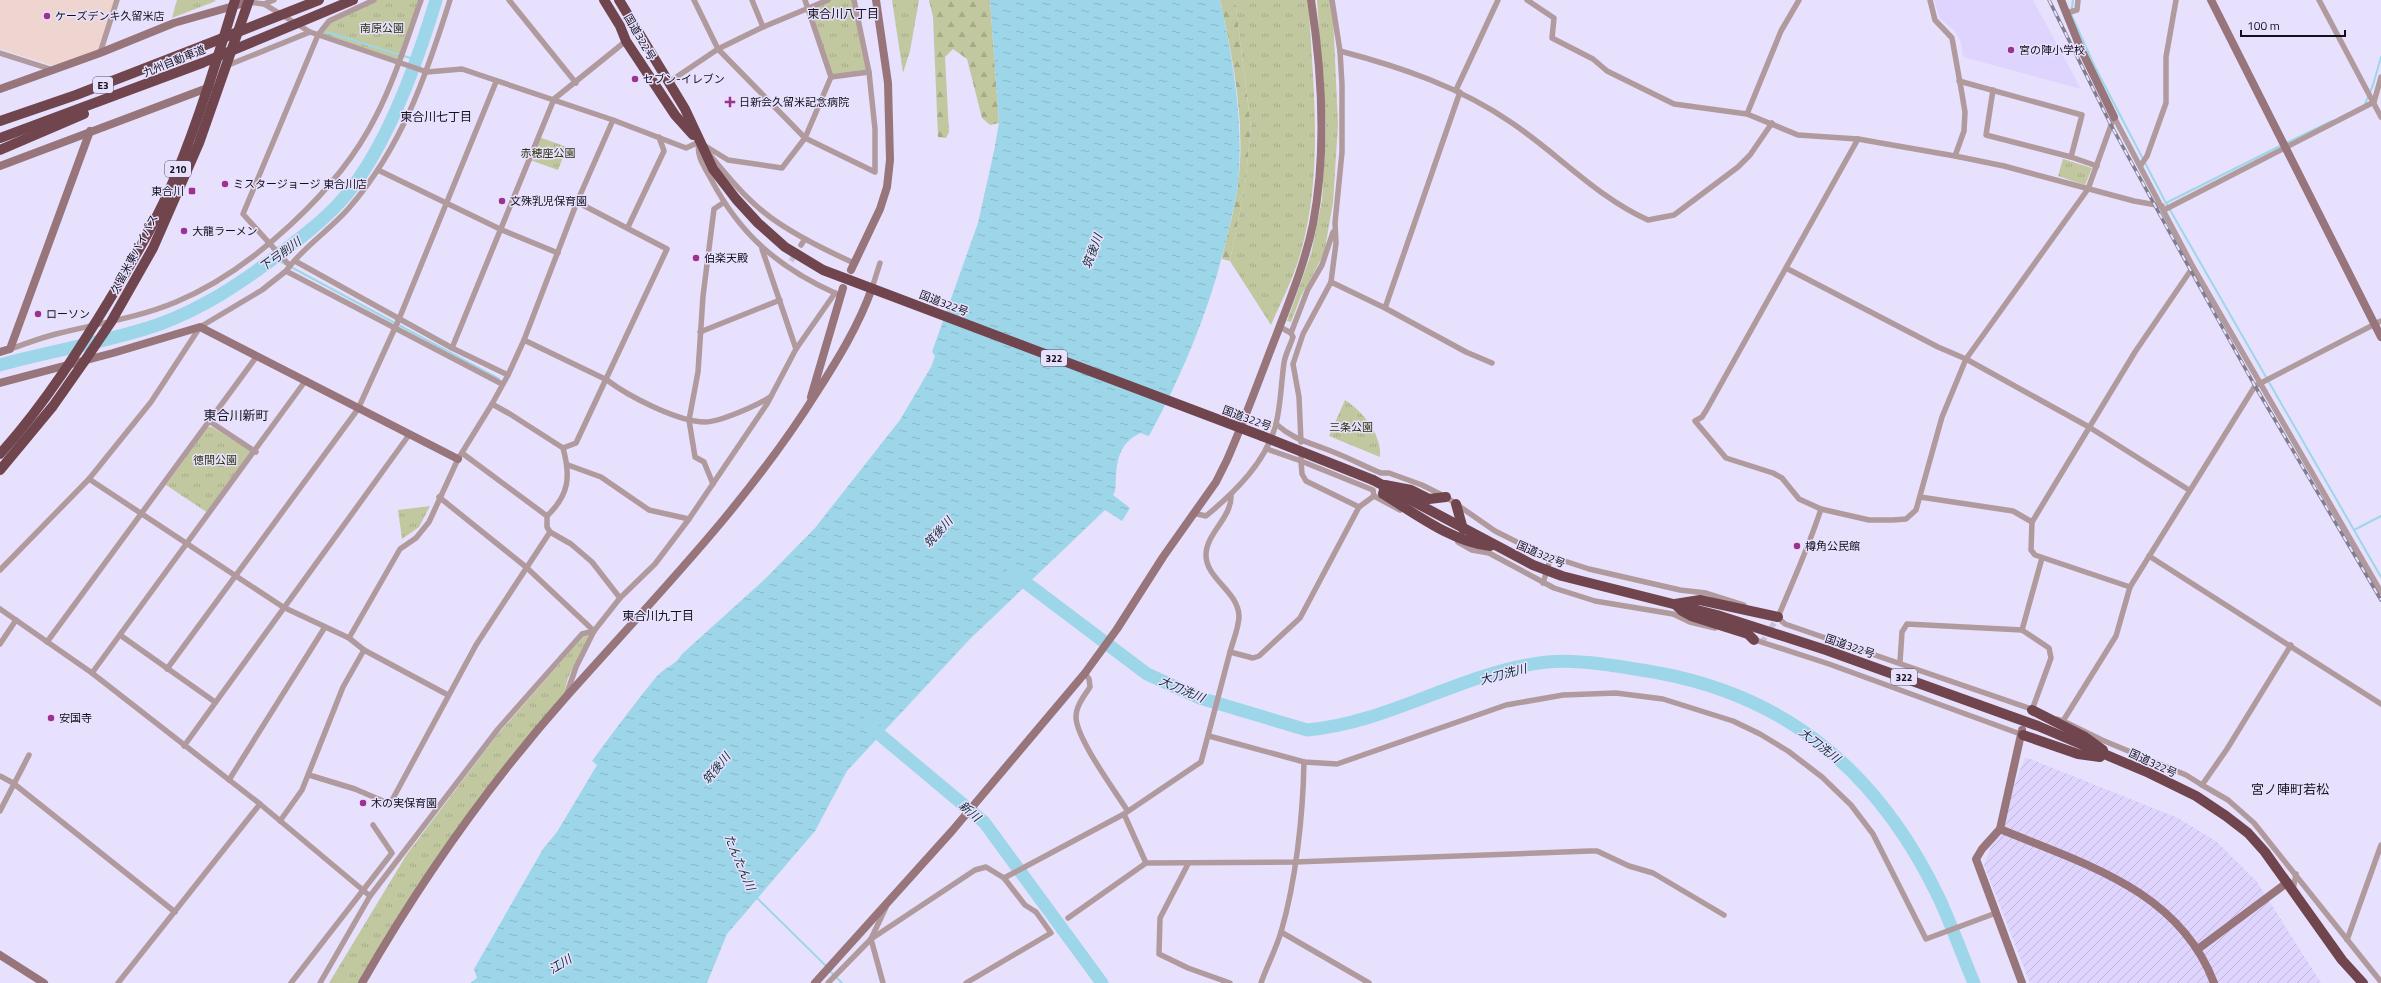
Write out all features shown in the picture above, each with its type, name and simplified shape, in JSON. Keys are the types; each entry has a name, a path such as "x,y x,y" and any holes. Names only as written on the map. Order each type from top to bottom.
{"highway":[{"name":"九州自動車道","path":"0,121 76,95 319,0"},
{"name":"九州自動車道","path":"0,138 169,77 353,0"},
{"name":"国道322号","path":"604,0 620,26 626,41 675,115 699,142"},
{"name":"国道322号","path":"618,0 685,109 699,142 713,169 736,199 785,247 824,270 1374,480 1498,548 1547,570 1609,588 1675,604 1826,650 2038,726 2116,759 2196,796 2226,816 2252,838 2291,886 2342,960 2363,983"},
{"name":"久留米東バイパス","path":"0,470 53,406 86,359 111,322 153,248 200,143 228,64 247,1"},
{"name":"久留米東バイパス","path":"0,454 25,426 69,363 94,326 145,240 175,178 210,87 234,3"},
{"path":"0,150 169,77"},
{"path":"1446,497 1429,499 1411,490 1385,485 1383,494 1432,524 1477,545 1498,548"},
{"path":"1456,504 1463,529"},
{"path":"1675,604 1700,600 1778,617"},
{"path":"1675,604 1682,611 1691,616 1748,634 1754,640"},
{"path":"2030,712 2085,737 2116,759"},
{"path":"2022,733 2078,754 2116,759"}],"street":[{"path":"100,53 117,0"},
{"path":"264,4 274,0"},
{"path":"374,0 329,21 318,35 243,214 268,244 290,266 395,329 502,384"},
{"path":"0,352 54,334 111,322 175,303 240,266 268,244 319,196 347,163 376,116 399,63 421,0"},
{"path":"0,383 69,363 113,353 200,326 262,290 290,266 349,208 378,170 398,137 427,72 450,0"},
{"path":"509,0 576,83"},
{"path":"694,0 718,50 805,138 875,172 875,129 869,72 854,0"},
{"path":"752,0 763,27"},
{"path":"699,142 728,160 782,168 805,138 831,77 805,0"},
{"path":"669,82 718,50 763,27 808,10 828,0"},
{"path":"699,142 735,185 770,217 852,267 880,209 887,187 890,160 888,83 876,0"},
{"path":"815,983 1009,766 1084,673 1117,629 1193,513 1216,482 1241,429 1280,327 1307,251 1314,222 1320,169 1319,69 1311,0"},
{"path":"1332,0 1340,51 1342,152 1335,223 1336,242 1331,282 1303,334 1293,364 1299,397 1302,474 1306,481 1359,507"},
{"path":"1385,308 1458,91 1498,0"},
{"path":"1527,0 1554,18 1552,38 1593,59 1607,71 1650,94 1674,104 1747,114 1772,123 1798,136 1858,139 2004,166 2163,208 2374,102 2381,77"},
{"path":"1747,114 1781,31 1799,0"},
{"path":"1930,0 1935,20 1952,38 1964,106 1964,125 1955,156"},
{"path":"2061,0 2114,117 2141,165 2193,267 2381,592"},
{"path":"2066,13 2078,10 2078,0"},
{"path":"2141,165 2147,156 2166,103 2166,57 2176,0"},
{"path":"2211,0 2378,323 2381,337"},
{"path":"2319,0 2381,117"},
{"path":"0,89 100,53 174,23 234,3 247,1 264,4 310,32 427,72 462,69 496,82 554,99 686,148 699,142"},
{"path":"0,166 210,87 228,64 310,32"},
{"path":"452,348 502,230 554,99 576,83 626,41"},
{"path":"1340,51 1385,63 1458,91 1512,123 1592,185 1648,220 1674,214 1738,167 1750,155 1772,123"},
{"path":"0,53 53,70"},
{"path":"831,77 869,72"},
{"path":"1959,81 2082,115 2071,157"},
{"path":"167,669 358,409 395,329 496,82"},
{"path":"1993,90 1986,135 2071,157 2098,166"},
{"path":"1858,139 1707,409 1702,417 1695,421 1726,458 1773,473 1782,478 1799,499 1821,510 1869,520 1900,520 1910,517 1916,510 1942,417 1966,359 2088,189 2098,166 2114,117"},
{"path":"349,638 400,549 416,538 429,522 439,497 460,456 508,375 524,340 577,202 613,120"},
{"path":"10,349 90,131"},
{"path":"628,227 664,151 659,138"},
{"path":"699,142 697,153 724,203 762,248 789,264 802,278 840,292"},
{"path":"378,170 502,230 558,253"},
{"path":"563,448 576,443 607,380 667,249 628,227 577,202"},
{"path":"713,484 704,462 695,456 689,420 698,372 700,332 714,208 724,203"},
{"path":"1193,513 1206,516 1231,494 1252,470 1267,449 1276,424 1284,361 1293,337 1291,332 1308,289 1322,266 1335,223"},
{"path":"801,245 805,238"},
{"path":"762,248 796,348"},
{"path":"362,983 428,878 512,762 565,698 651,605 768,466 838,359 875,290 880,263"},
{"path":"290,266 399,319 452,348 508,375"},
{"path":"2130,587 2042,558 2031,550 2032,522 2088,427 2135,352 2193,267"},
{"path":"1786,268 1938,347 1966,359 2088,427 2189,490"},
{"path":"1331,282 1385,308 1466,352 1492,363"},
{"path":"810,403 840,292"},
{"path":"565,698 576,666 594,631 620,598 655,564 688,519 713,484 770,397 796,348 840,292"},
{"path":"700,332 780,300"},
{"path":"2063,721 2116,636 2130,587 2189,490 2259,383 2378,323"},
{"path":"200,326 409,435 460,456 547,516"},
{"path":"0,570 89,479 151,402 200,326"},
{"path":"1280,327 1291,332"},
{"path":"524,340 607,380 630,394 689,420 706,422 760,404 770,397"},
{"path":"47,642 257,356"},
{"path":"92,673 256,452 306,380"},
{"path":"492,404 517,417 563,448 568,465 566,488 561,501 547,516 547,527 550,532 571,544 592,562 620,598"},
{"path":"209,421 256,452"},
{"path":"1276,424 1291,436 1301,441 1324,448 1381,473 1389,473 1422,485 1446,497 1495,531 1551,557 1589,569 1680,590 1706,593 1778,617 1785,624 1900,662 2030,712 2063,721 2102,740 2186,775 2228,800 2254,823 2381,982"},
{"path":"184,746 283,607 409,435"},
{"path":"1267,449 1365,486 1373,490 1374,496"},
{"path":"568,465 601,477 649,510 688,519"},
{"path":"89,479 283,607 349,638 364,650 448,695"},
{"path":"1004,878 1125,812 1201,762 1239,617 1237,604 1211,570 1206,556 1210,543 1230,505 1231,494"},
{"path":"1230,652 1253,658 1259,656 1300,618 1359,507 1374,496"},
{"path":"1374,496 1432,524 1472,550 1489,553 1554,588 1595,601 1673,614 1690,622 1754,640 2022,733 2000,829 1982,849 1976,859 2022,983"},
{"path":"439,497 526,567 594,631"},
{"path":"1920,497 2013,511 2032,522"},
{"path":"1778,617 1794,578 1808,550 1821,510"},
{"path":"309,775 355,789 390,804 476,645 550,532"},
{"path":"2149,556 2291,645 2381,704"},
{"path":"1543,583 1551,557"},
{"path":"2022,630 2042,558"},
{"path":"0,609 92,673 260,804 370,896"},
{"path":"0,644 16,620"},
{"path":"1900,662 1902,632 1908,624 2022,630 2049,648 2050,658 2030,712"},
{"path":"229,780 325,627"},
{"path":"320,983 370,896 498,730 582,634 594,631"},
{"path":"120,635 215,702"},
{"path":"2202,785 2227,749 2291,645"},
{"path":"280,821 302,790 343,687 364,650"},
{"path":"1084,673 1089,679 1090,687 1078,705 1076,718 1096,763 1125,812 1146,863"},
{"path":"1209,736 1304,762 1337,764 1506,705 1563,695 1616,693 1664,699 1733,721 1760,734 1822,777 1851,805 1873,834 1926,939 1996,913"},
{"path":"0,811 13,783 29,755"},
{"path":"1261,983 1281,932 1295,862 1304,762"},
{"path":"0,776 13,783 175,912"},
{"path":"118,983 260,804"},
{"path":"291,983 361,890 392,853 373,825"},
{"path":"2000,829 2118,878 2140,891 2180,927 2198,949 2214,983"},
{"path":"2347,940 2381,845"},
{"path":"1068,918 1146,863 1188,864 1295,862 1597,851 1629,866 1653,873 1724,915"},
{"path":"1188,864 1160,918 1159,954 1188,968 1230,983"},
{"path":"828,983 871,939 976,870 986,867 1004,878 1025,905 1036,912 1052,934 966,983"},
{"path":"2198,949 2291,886 2296,874"},
{"path":"882,983 871,939 889,901"},
{"path":"1281,932 1369,983"},
{"path":"0,955 44,983"}],"shaded area":[{"name":"ケーズデンキ久留米店","path":"0,0 116,0 99,52 54,66 0,49"},
{"name":"宮の陣小学校","path":"1934,0 2033,0 2081,89 1963,57 1961,42 1953,29 1940,19"},
{"path":"2025,757 2178,818 2217,842 2257,882 2321,983 2030,983 1984,865"}],"green space":[{"path":"177,0 214,0 216,1 172,18"},
{"name":"南原公園","path":"375,0 421,0 399,63 318,35 329,21"},
{"path":"828,0 854,0 869,72 831,77 808,10"},
{"path":"892,0 919,0 910,51 903,73"},
{"path":"929,0 990,0 999,123 990,125 982,118 967,59 953,49 945,57 949,132 946,138 938,137 933,17"},
{"path":"1220,0 1235,0 1251,127 1245,186 1230,261 1222,259 1237,193 1240,161 1240,138 1234,68"},
{"path":"1235,0 1307,0 1309,13 1315,135 1312,196 1300,255 1271,325 1230,261 1245,186 1251,127"},
{"path":"1317,0 1331,0 1333,14 1338,125 1333,203 1324,254 1301,296 1291,322 1287,321 1311,254 1322,200 1326,127"},
{"name":"赤穂座公園","path":"539,137 567,147 558,170 530,160"},
{"path":"2063,159 2092,168 2085,185 2058,176"},
{"name":"三条公園","path":"1345,400 1358,410 1370,424 1378,440 1380,457 1329,436"},
{"name":"徳間公園","path":"208,427 212,427 251,451 208,513 166,485"},
{"path":"430,506 419,527 402,539 398,510"},
{"path":"589,635 568,678 563,697 502,770 358,983 329,983 407,854 497,735 583,637"}],"water":[{"path":"990,0 1220,0 1236,91 1240,137 1237,194 1215,282 1186,360 1149,436 1140,433 1128,441 1121,451 1113,495 1130,508 1122,521 1105,510 970,639 847,771 815,831 727,934 707,983 470,983 477,978 474,969 543,849 557,832 597,765 592,761 657,676 673,664 682,654 765,579 815,528 900,420 931,367 935,356 932,352 978,223 999,123"}],"waterway":[{"name":"下弓削川","path":"0,365 121,336 176,318 233,287 261,268 309,231 341,201 357,181 386,132 409,78 436,0"},
{"path":"2073,0 2071,14 2095,67 2166,203 2282,145"},
{"path":"323,31 417,60"},
{"path":"2365,104 2373,85 2381,57"},
{"path":"2286,143 2332,121"},
{"path":"2166,203 2381,577"},
{"path":"274,258 285,264"},
{"path":"291,267 499,379"},
{"path":"2354,530 2381,516"},
{"name":"大刀洗川","path":"1013,573 1147,674 1200,698 1307,730 1368,718 1486,675 1516,667 1560,661 1618,666 1659,673 1707,685 1751,702 1791,723 1828,750 1860,780 1890,815 1916,855 1939,898 1974,983"},
{"name":"新川","path":"867,724 984,822 1102,983"},
{"name":"たんたん川","path":"757,898 826,966"},
{"name":"たんたん川","path":"829,970 842,983"}],"tunnel":[{"path":"791,261 801,245"},
{"path":"1762,642 1778,617"}],"railway":[{"path":"2049,0 2111,125 2176,244 2255,386 2381,600"}],"place":[{"name":"ケーズデンキ久留米店","path":"47,16"},
{"name":"宮の陣小学校","path":"2011,50"},
{"name":"セブン-イレブン","path":"635,79"},
{"name":"日新会久留米記念病院","path":"730,102"},
{"name":"ミスタージョージ 東合川店","path":"225,184"},
{"name":"東合川","path":"192,191"},
{"name":"文殊乳児保育園","path":"502,201"},
{"name":"大龍ラーメン","path":"184,231"},
{"name":"伯楽天殿","path":"696,258"},
{"name":"ローソン","path":"38,314"},
{"name":"樽角公民館","path":"1797,546"},
{"name":"安国寺","path":"51,718"},
{"name":"木の実保育園","path":"363,803"}],"district":[{"name":"東合川八丁目","path":"843,13"},
{"name":"東合川七丁目","path":"436,116"},
{"name":"東合川新町","path":"236,415"},
{"name":"東合川九丁目","path":"658,615"},
{"name":"宮ノ陣町若松","path":"2290,789"}],"water label":[{"name":"筑後川","path":"1092,251"},
{"name":"筑後川","path":"938,532"},
{"name":"筑後川","path":"716,768"},
{"name":"江川","path":"560,964"}]}
